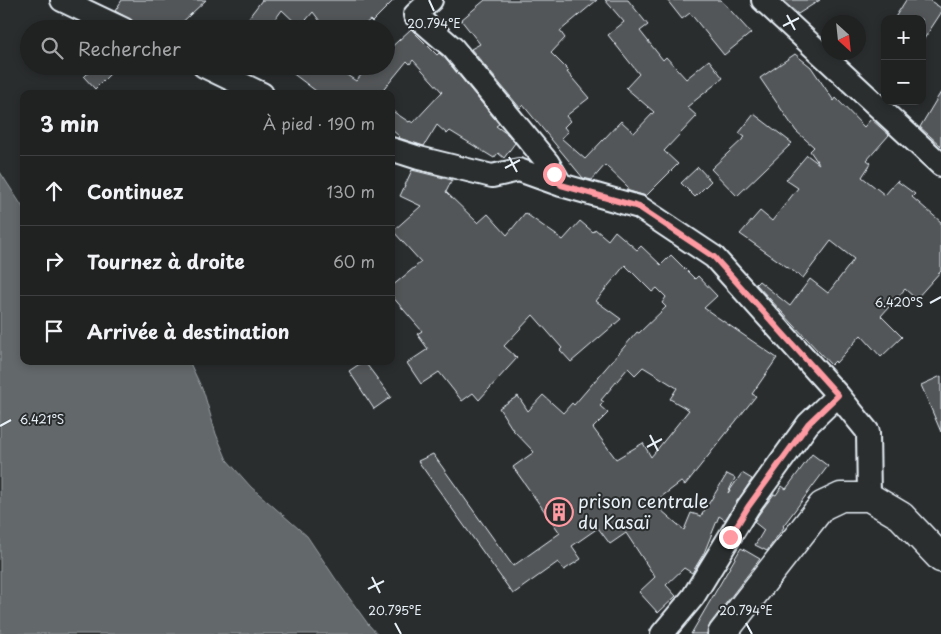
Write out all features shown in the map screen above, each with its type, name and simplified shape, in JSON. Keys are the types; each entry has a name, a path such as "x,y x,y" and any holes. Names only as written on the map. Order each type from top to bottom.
{"main road":[{"path":"722,634 822,506 840,497 869,497 901,516 941,558"}],"street":[{"path":"62,0 104,20"},
{"path":"431,0 415,15 453,48 548,163 561,185"},
{"path":"763,0 941,165"},
{"path":"223,75 254,90"},
{"path":"395,150 492,176 519,170 561,185 639,207 714,257 838,395 868,432 869,497"},
{"path":"662,634 693,597 748,507 808,424 838,395"}],"shaded area":[{"path":"0,172 20,203 20,365 191,365 204,393 216,434 227,460 251,487 307,536 335,578 377,634 0,634"}],"building":[{"path":"122,0 206,0 185,20 131,20 115,11"},
{"path":"262,0 394,0 374,20 319,20 313,12 306,20 293,20 282,10 275,20 247,20"},
{"path":"485,0 597,0 560,31 565,38 551,53 569,71 567,72 589,98 566,116 570,121 564,127 568,132 561,138 585,159 621,121 634,133 654,112 626,88 639,74 608,35 624,22 605,0 628,0 648,25 640,31 663,60 666,57 686,79 709,60 723,78 687,107 697,116 664,151 678,164 646,196 626,190 628,187 605,165 592,180 583,178 523,105 520,108 471,49 480,44 461,20"},
{"path":"667,0 721,0 751,33 724,55 690,13 682,19"},
{"path":"782,0 820,0 798,14"},
{"path":"906,0 929,0 941,8 941,13 926,36 926,15 897,15"},
{"path":"411,29 437,55 439,53 444,57 499,124 496,126 515,143 504,158 498,153 494,158 450,131 447,134 437,125 424,146 399,138 395,133 395,113 413,123 442,92 413,60 410,64 407,61 383,90 315,90 295,75 347,75 356,81 361,75 395,75 395,44"},
{"path":"795,54 811,67 834,101 836,98 864,127 871,119 889,135 867,160 871,163 862,177 885,195 897,181 915,194 912,197 941,222 941,271 916,299 905,289 881,316 902,337 881,357 861,335 836,363 835,361 831,365 756,284 759,281 790,306 810,279 828,293 854,259 831,241 803,278 740,234 760,211 772,221 798,188 786,180 807,155 819,164 810,151 814,147 796,131 760,78"},
{"path":"86,75 109,75 95,89 84,77"},
{"path":"941,92 941,146 920,127"},
{"path":"754,114 792,143 737,196 711,169 745,137 739,133"},
{"path":"698,167 711,181 695,197 681,183"},
{"path":"412,170 452,180 446,192 478,223 488,214 507,235 525,213 563,240 580,221 593,232 595,229 608,240 615,231 637,250 641,246 661,265 671,255 695,279 698,276 717,296 704,308 777,358 752,394 756,396 685,485 681,482 653,503 684,530 691,513 701,516 727,474 735,478 728,493 742,473 752,479 725,520 719,516 704,553 692,573 684,568 666,585 676,596 658,613 639,592 655,577 626,533 610,544 598,528 572,546 581,559 564,570 558,562 513,594 418,461 433,454 513,566 560,533 513,467 534,452 513,430 499,408 518,396 528,411 543,395 563,413 572,403 574,405 637,332 639,333 666,307 662,303 666,297 657,288 652,292 625,265 596,301 621,319 571,362 560,350 562,348 533,315 504,346 517,358 479,400 473,393 462,401 439,372 421,384 407,363 428,349 417,334 422,331 395,300 395,284 421,262 395,233 395,229 421,206 400,196","holes":["643,367 677,388 670,399 689,410 651,457 643,443 616,459 593,428 608,413 600,406 604,402 601,400 628,368 635,375"]},
{"path":"358,365 367,365 391,397 374,409 349,371"},
{"path":"941,376 941,432 921,385"},
{"path":"812,454 828,466 783,526 767,551 755,545 764,530 754,522 759,514 782,486 786,489"},
{"path":"741,548 760,559 710,624 707,634 691,634"}],"place":[{"name":"prison centrale du Kasaï","path":"559,512"}],"route":[{"path":"554,174 561,185 639,207 714,257 838,395 808,424 748,507 730,537"}]}
